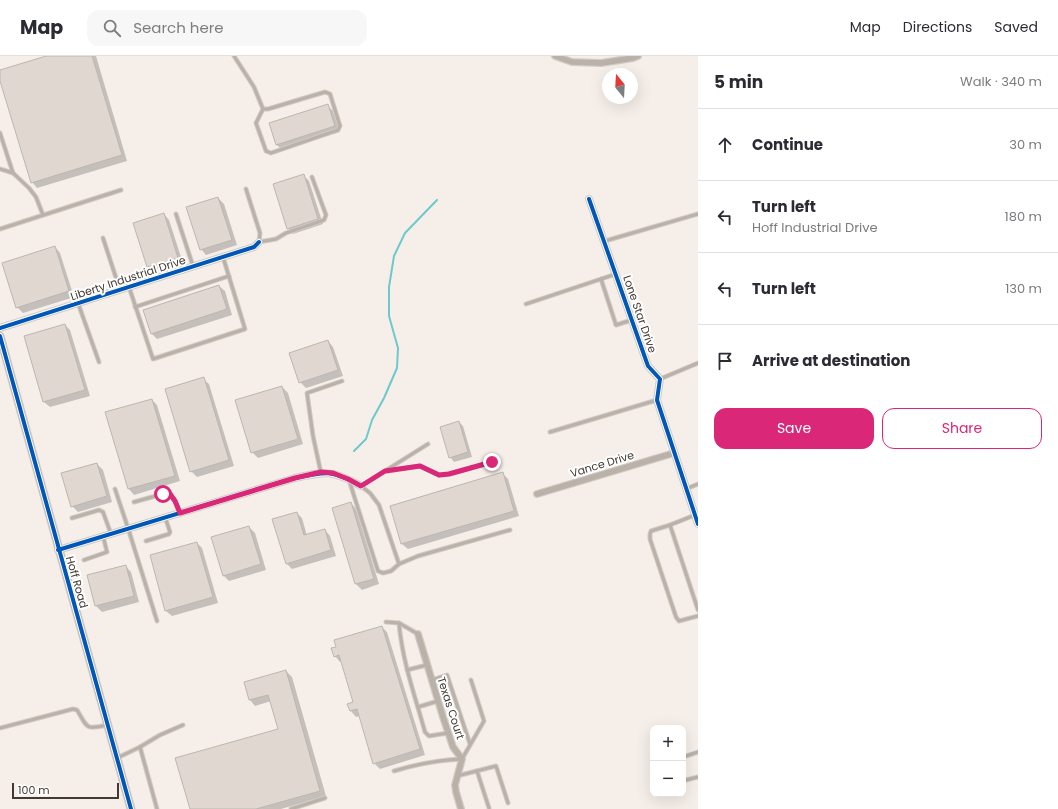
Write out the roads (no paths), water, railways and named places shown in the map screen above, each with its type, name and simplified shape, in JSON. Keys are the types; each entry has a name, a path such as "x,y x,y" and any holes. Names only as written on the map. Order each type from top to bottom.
{"street":[{"path":"555,56 572,62 601,63 638,56"},
{"name":"Lone Star Drive","path":"589,199 648,366 660,379"},
{"name":"Liberty Industrial Drive","path":"0,328 254,247 259,242"},
{"name":"Hoff Road","path":"0,336 58,550 131,809"},
{"path":"660,379 657,400 698,524"},
{"name":"Vance Drive","path":"537,494 674,453"},
{"path":"58,550 295,478 321,472 333,473 361,486"},
{"name":"Texas Court","path":"418,634 453,748 462,759"},
{"path":"461,809 455,785 462,759"}],"lane":[{"path":"234,56 254,87 263,109 256,123 266,151 271,154 338,130 340,126 330,94 325,92 268,109 263,109"},
{"path":"0,133 13,173"},
{"path":"0,169 13,173 29,188 36,197 43,215"},
{"path":"246,188 260,233 259,242 276,239 286,233 324,220 326,215 312,177"},
{"path":"0,230 120,190"},
{"path":"176,214 193,266"},
{"path":"604,242 698,214"},
{"path":"103,238 120,290"},
{"path":"129,287 153,359 245,329 223,257"},
{"path":"526,304 616,274"},
{"path":"136,307 229,276"},
{"path":"601,280 616,325 632,320"},
{"path":"78,303 99,362"},
{"path":"660,379 698,363"},
{"path":"321,472 313,436 307,393 342,381"},
{"path":"550,432 657,400"},
{"path":"399,564 379,505 370,493 361,486 428,444"},
{"path":"385,471 420,466 439,475 449,474 492,462"},
{"path":"349,480 378,571 383,573 391,571 399,564 418,556 510,530"},
{"path":"686,489 698,484"},
{"path":"115,489 157,621"},
{"path":"134,502 163,494 170,494 180,513"},
{"path":"72,518 99,510 103,512 111,534"},
{"path":"695,515 651,531 650,539 676,617 679,621 698,616"},
{"path":"146,541 169,534 170,532 165,517"},
{"path":"670,525 698,610"},
{"path":"84,560 107,552 103,536"},
{"path":"386,622 399,623 418,634"},
{"path":"399,623 400,640 407,670 425,732 429,736 448,733"},
{"path":"407,670 427,665"},
{"path":"432,680 447,675 470,744"},
{"path":"394,771 419,763 462,759 484,721 471,680"},
{"path":"418,707 438,701"},
{"path":"0,728 73,709 77,710 84,724 89,728 108,725"},
{"path":"117,758 160,735 183,725"},
{"path":"140,747 156,809"},
{"path":"686,756 698,752"},
{"path":"457,776 496,766 508,803"},
{"path":"477,771 488,808"},
{"path":"686,780 698,777"},
{"path":"291,809 325,798"}],"waterway":[{"path":"354,451 366,439 372,420 384,398 397,368 398,348 389,316 389,287 394,256 405,233 437,200"}]}
